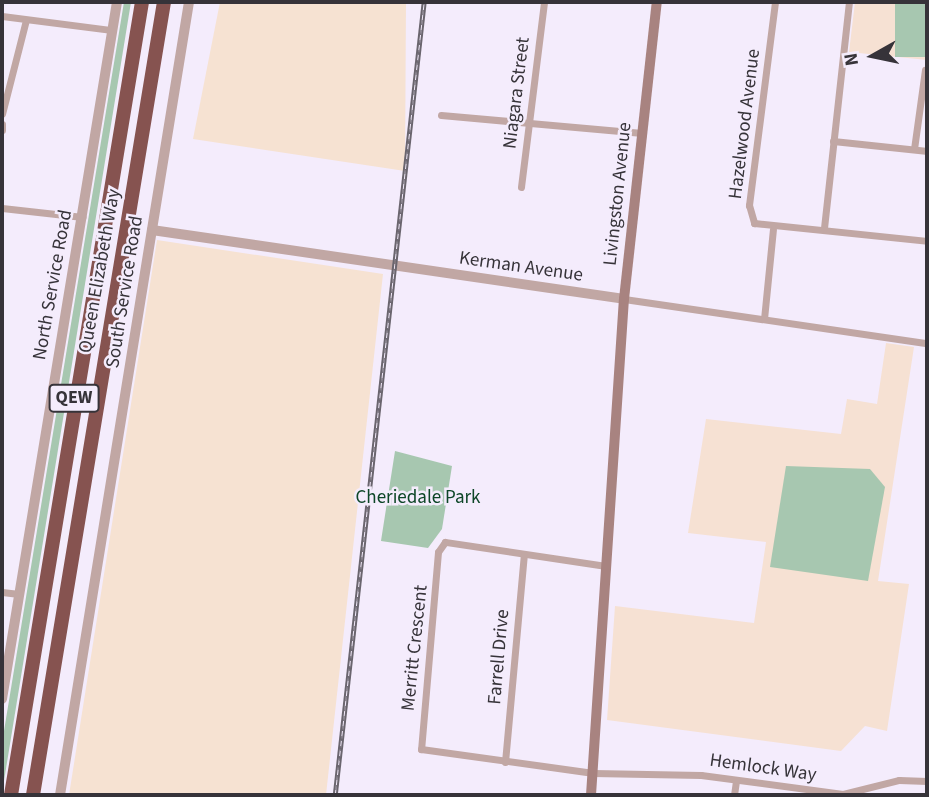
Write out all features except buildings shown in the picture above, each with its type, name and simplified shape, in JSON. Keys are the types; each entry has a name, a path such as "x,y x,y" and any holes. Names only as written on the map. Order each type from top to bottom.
{"highway":[{"name":"Queen Elizabeth Way","path":"11,795 142,2"},
{"name":"Queen Elizabeth Way","path":"33,795 164,2"}],"main road":[{"name":"Livingston Avenue","path":"591,795 624,299 657,2"}],"street":[{"name":"North Service Road","path":"2,699 117,2"},
{"name":"South Service Road","path":"60,795 189,2"},
{"name":"Niagara Street","path":"521,187 544,2"},
{"name":"Hazelwood Avenue","path":"773,229 754,223 749,205 775,2"},
{"path":"824,229 849,2"},
{"path":"2,16 112,30"},
{"path":"2,114 26,20"},
{"path":"915,149 925,71"},
{"path":"441,115 530,126 642,133"},
{"path":"2,124 2,130"},
{"path":"833,141 927,150"},
{"path":"2,208 82,217"},
{"path":"764,319 773,229 824,229 927,241"},
{"name":"Kerman Avenue","path":"152,230 927,343"},
{"name":"Merritt Crescent","path":"593,773 427,754 421,742 438,552 454,540 524,555 606,566"},
{"name":"Farrell Drive","path":"505,762 524,555"},
{"path":"2,592 19,594"},
{"name":"Hemlock Way","path":"593,773 736,780 811,793 843,794 879,785 927,781"},
{"path":"734,795 736,780"},
{"path":"879,785 882,795"}],"shaded area":[{"path":"220,2 406,2 405,171 193,139"},
{"path":"855,2 927,2 927,60 849,52"},
{"path":"157,240 383,274 326,795 69,795"},
{"path":"886,343 914,347 878,581 909,584 887,731 865,726 841,751 607,720 615,606 754,623 766,542 688,533 706,419 841,434 847,399 877,404"}],"green space":[{"path":"124,2 131,2 2,793 2,743"},
{"path":"895,2 927,2 927,57 895,57"},
{"name":"Cheriedale Park","path":"395,451 452,466 442,529 428,548 381,541"},
{"path":"786,466 870,469 885,487 868,581 770,567"}],"railway":[{"path":"335,795 424,2"}]}
